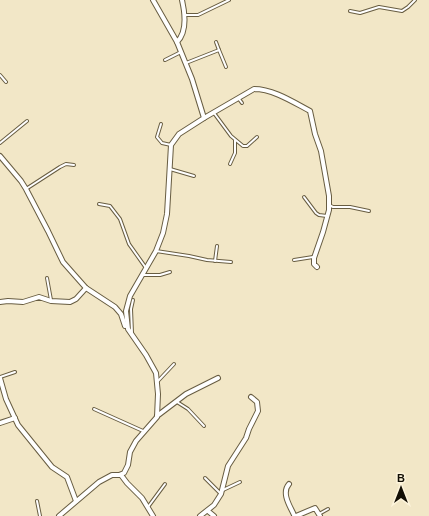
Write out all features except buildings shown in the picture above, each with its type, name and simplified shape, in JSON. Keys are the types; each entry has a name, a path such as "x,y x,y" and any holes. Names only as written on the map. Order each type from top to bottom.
{"street":[{"path":"153,0 177,42 192,79 204,118"},
{"path":"177,42 181,37 182,32 184,15 182,0"},
{"path":"131,334 126,323 125,315 127,305 130,296 156,251 165,226 171,145 179,134 213,112 254,89 283,97 310,111 321,151 328,190 329,205 315,256 314,264 316,267"},
{"path":"0,156 26,189 63,262 86,288 109,302 118,310 125,326 153,368 157,382 157,416"},
{"path":"0,302 29,301 39,297 51,301 70,302 74,301 86,288"},
{"path":"0,378 6,399 23,432 48,463 69,479 76,501"},
{"path":"59,516 105,479 112,475 124,473 127,469 130,452 136,441 157,416 186,394 218,378"},
{"path":"200,516 208,511 216,502 221,492 228,466 246,438 258,411 257,402 251,397"},
{"path":"0,423 15,418"},
{"path":"119,475 121,475 142,498 153,516"},
{"path":"289,484 285,494 294,515 296,516 315,508 319,515"},
{"path":"208,511 214,516"}],"lane":[{"path":"184,15 198,15 229,0"},
{"path":"350,11 364,12 379,7 402,11 415,0"},
{"path":"216,42 226,67"},
{"path":"185,63 219,50"},
{"path":"164,60 181,52"},
{"path":"0,75 6,82"},
{"path":"238,98 242,103"},
{"path":"213,112 235,140 244,146 247,146 257,137"},
{"path":"0,143 27,121"},
{"path":"161,124 157,137 162,143 171,145"},
{"path":"230,164 236,148 235,140"},
{"path":"26,189 66,164 74,166"},
{"path":"170,169 194,176"},
{"path":"304,197 318,215 327,216"},
{"path":"99,204 110,206 118,215 129,244 146,268"},
{"path":"329,205 369,211"},
{"path":"215,261 217,246"},
{"path":"156,251 215,261 231,262"},
{"path":"294,260 315,256"},
{"path":"142,275 160,275 170,272"},
{"path":"47,278 51,301"},
{"path":"131,334 131,309 133,300"},
{"path":"157,382 174,364"},
{"path":"0,378 15,372"},
{"path":"176,401 188,410 204,426"},
{"path":"94,409 143,431"},
{"path":"205,478 221,492 240,482"},
{"path":"148,507 165,484"},
{"path":"37,500 40,516"},
{"path":"319,515 328,509"}]}
